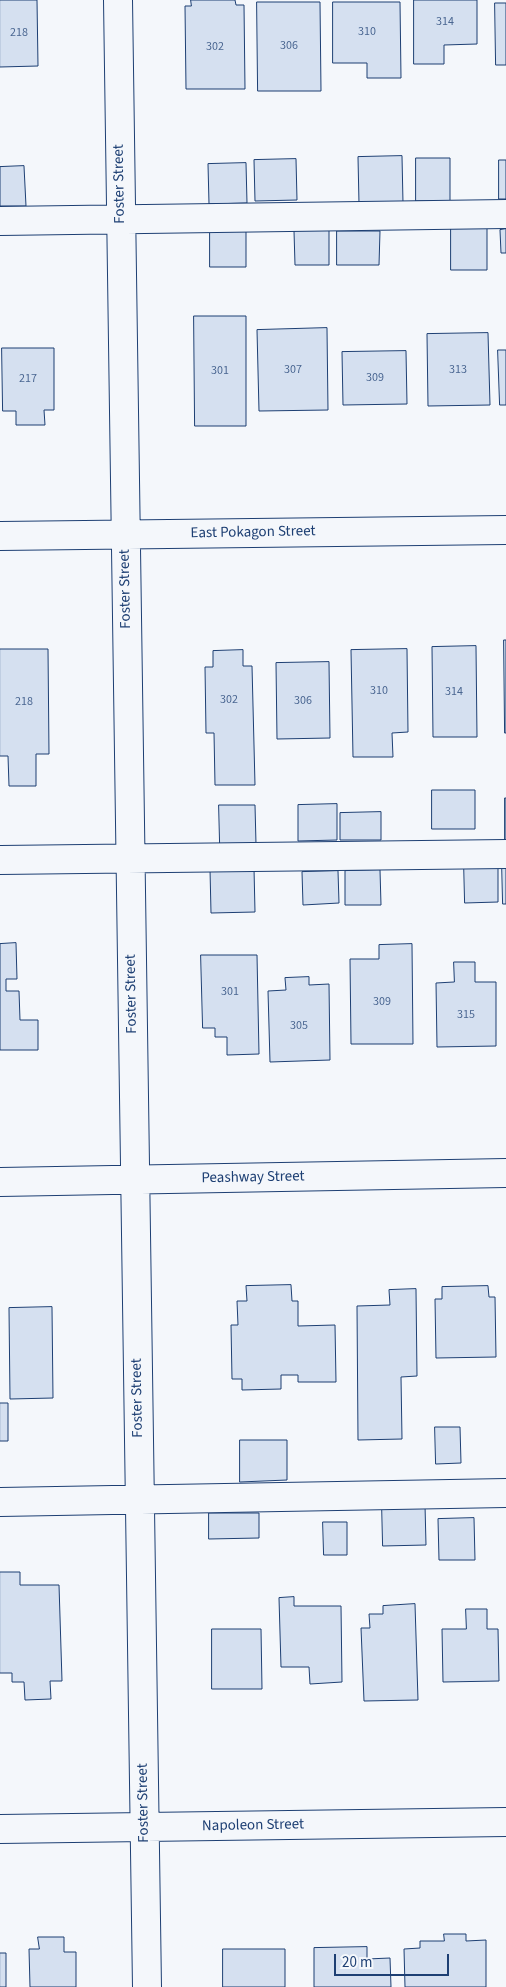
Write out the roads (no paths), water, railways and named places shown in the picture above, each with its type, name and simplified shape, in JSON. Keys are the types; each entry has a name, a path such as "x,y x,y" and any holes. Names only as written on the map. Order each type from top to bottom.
{"street":[{"name":"Foster Street","path":"118,0 129,859 147,1987"},
{"path":"0,221 506,214"},
{"name":"East Pokagon Street","path":"0,536 506,530"},
{"path":"0,860 506,854"},
{"name":"Peashway Street","path":"0,1182 506,1172"},
{"path":"0,1502 139,1501 506,1492"},
{"name":"Napoleon Street","path":"0,1829 506,1822"}]}
